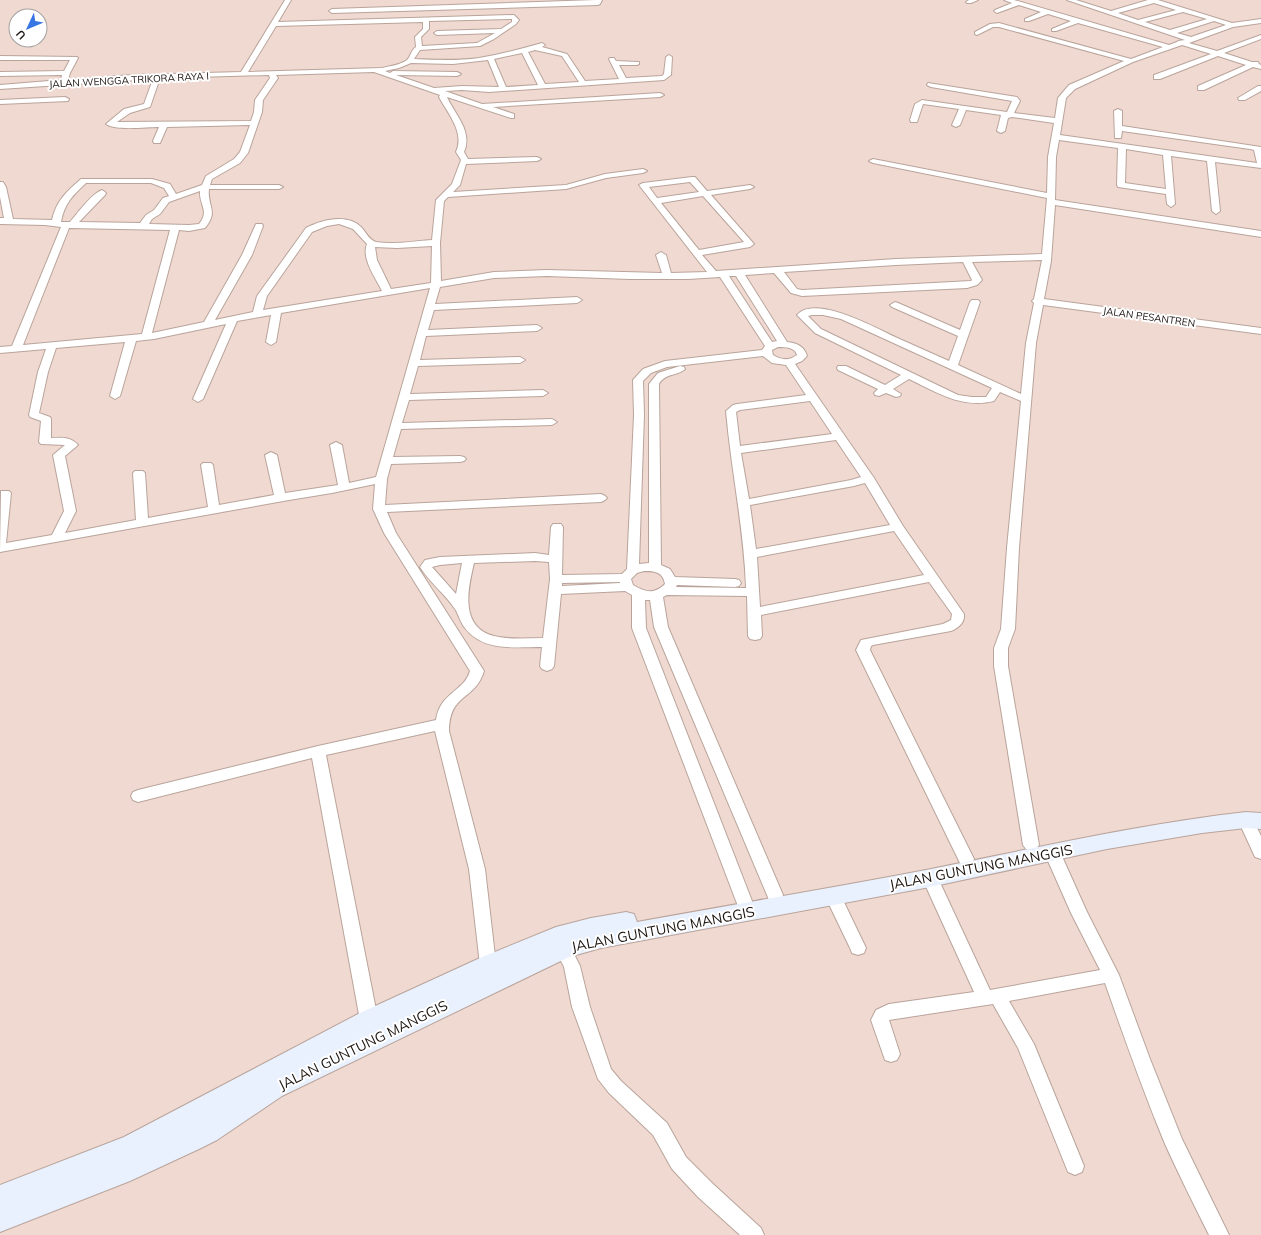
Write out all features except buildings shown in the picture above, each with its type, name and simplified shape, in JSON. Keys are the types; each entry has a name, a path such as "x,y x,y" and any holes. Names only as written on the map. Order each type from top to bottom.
{"street":[{"path":"243,74 288,0"},
{"path":"417,8 418,0"},
{"path":"452,7 453,0"},
{"path":"323,13 333,8 452,7 536,2 598,3 599,0"},
{"path":"1007,0 1169,47"},
{"path":"1070,0 1190,39"},
{"path":"1083,4 1097,0"},
{"path":"1112,13 1153,0 1261,32"},
{"path":"996,11 1019,3"},
{"path":"1139,22 1183,10"},
{"path":"1027,20 1047,12"},
{"path":"278,17 311,16"},
{"path":"274,24 514,17 516,20 503,31 478,45 419,48 416,49 410,61"},
{"path":"1172,32 1215,19"},
{"path":"419,48 418,37 426,30 426,20"},
{"path":"1054,30 1078,20"},
{"path":"1219,1235 1174,1142 1141,1059 1111,975 1079,913 1042,848 1001,666 1001,648 1008,630 1013,548 1031,343 1037,301 1046,258 1051,199 1052,158 1062,98 1072,87 1180,42 1235,24 1261,21"},
{"path":"977,33 992,25 999,25 1132,61"},
{"path":"437,33 503,31"},
{"path":"1157,77 1261,37"},
{"path":"1180,42 1261,67"},
{"path":"377,71 393,68 410,61 469,62 524,51 539,46 565,55 583,83"},
{"path":"524,51 542,86"},
{"path":"434,90 462,88 489,90 664,78 667,75 669,57"},
{"path":"0,63 3,58 75,58 66,72 64,83"},
{"path":"490,58 503,88"},
{"path":"1201,88 1261,60"},
{"path":"623,80 613,61 637,63"},
{"path":"453,62 462,88"},
{"path":"377,71 457,74"},
{"path":"377,71 512,116"},
{"name":"JALAN WENGGA TRIKORA RAYA I","path":"0,86 156,77 377,71"},
{"path":"0,74 66,72"},
{"path":"0,184 2,187 4,221 65,225 195,228 205,225 209,211 204,196 205,187 212,176 237,161 244,153 258,112 258,102 274,78 272,73"},
{"path":"156,77 155,86 147,105 127,111 110,124 122,126 164,126 254,123"},
{"path":"931,85 1014,99 1016,101 1007,116 1001,131"},
{"path":"1242,98 1261,88"},
{"path":"444,94 443,97 464,136 464,147 460,152 465,162"},
{"path":"482,106 660,95"},
{"path":"0,110 3,102 65,99"},
{"path":"914,120 920,103 1057,122"},
{"path":"956,125 963,109"},
{"path":"1118,111 1121,185 1170,192"},
{"path":"157,141 164,126"},
{"path":"1055,137 1261,165 1258,149 1251,147 1118,128"},
{"path":"1167,152 1171,204"},
{"path":"1211,158 1216,211"},
{"path":"465,162 538,159"},
{"path":"873,161 1051,199 1261,234"},
{"path":"465,162 463,163 456,185 440,200 436,243 436,284 424,333 381,479 378,501 390,533 477,671 475,680 470,686 451,701 442,717 442,731 477,869 488,965"},
{"path":"445,195 566,187 605,176 643,172"},
{"path":"696,253 750,244 692,179 643,185 696,253 718,274 749,314 769,353 789,362 868,478 897,527 958,614 957,621 953,625 946,628 866,643 863,650 966,859"},
{"path":"65,225 61,203 84,181 152,181 167,186 174,197"},
{"path":"143,226 151,215 158,212 163,202 205,187 278,187"},
{"path":"655,201 750,187"},
{"path":"16,349 65,225 102,193"},
{"path":"1194,224 1196,213"},
{"path":"1238,231 1239,220"},
{"path":"257,314 262,296 309,230 321,223 349,224 356,228 366,240 372,243 392,245 436,243"},
{"path":"208,324 247,254 259,226"},
{"path":"146,337 175,227"},
{"path":"372,243 370,247 370,254 388,292"},
{"path":"662,255 667,276"},
{"path":"0,350 146,337 257,314 494,275 547,273 667,276 896,262 1046,258"},
{"path":"776,269 794,291 802,293 967,285 974,283 977,280 966,260"},
{"path":"738,272 784,344"},
{"path":"430,307 577,300"},
{"name":"JALAN PESANTREN","path":"1037,301 1261,330"},
{"path":"952,366 974,302"},
{"path":"895,305 963,335"},
{"path":"271,342 277,311"},
{"path":"749,314 764,312"},
{"path":"998,387 990,399 976,401 962,400 818,331 802,315 807,313 834,314 952,366 998,387 1026,400"},
{"path":"198,400 233,319"},
{"path":"424,333 537,328"},
{"path":"115,396 131,339"},
{"path":"655,567 655,380 668,372 707,363 769,353 784,344 796,346 802,352 799,358 789,362"},
{"path":"52,346 43,372 34,415 46,420 45,442 66,441 72,445 59,456 70,511 57,537"},
{"path":"415,364 520,360"},
{"path":"707,363 660,366 646,371 638,380 639,412 631,582 639,628 744,901"},
{"path":"842,368 881,392 896,394"},
{"path":"881,392 908,375"},
{"path":"405,398 543,392"},
{"path":"755,636 751,554 744,503 734,450 731,411 733,408 813,396"},
{"path":"397,426 552,422"},
{"path":"734,450 840,436"},
{"path":"336,444 344,487"},
{"path":"271,455 280,497"},
{"path":"386,461 460,458"},
{"path":"207,465 214,509"},
{"path":"138,473 142,522"},
{"path":"744,503 854,483 868,478"},
{"path":"5,493 0,546 344,487 381,479"},
{"path":"380,509 601,498"},
{"path":"547,666 548,643 555,584 555,559 558,527"},
{"path":"751,554 897,527"},
{"path":"548,643 495,641 480,635 469,624 462,609 432,576 426,567 429,563 469,559 535,557 555,559"},
{"path":"462,609 462,600 469,559"},
{"path":"631,582 644,567 655,567 665,571 671,577 664,589 661,627 774,895"},
{"path":"754,612 932,577"},
{"path":"555,584 631,582 647,596 664,589 752,588"},
{"path":"138,796 318,751 442,724"},
{"path":"318,751 369,1020"},
{"path":"1256,817 1261,852"},
{"name":"JALAN GUNTUNG MANGGIS","path":"0,1198 133,1146 369,1020 488,965 556,937 591,927 744,901 966,859 1256,817"},
{"name":"JALAN GUNTUNG MANGGIS","path":"0,1219 121,1172 190,1140 208,1131 273,1088 563,949 601,938 930,878 1042,848"},
{"path":"930,878 991,997 1025,1044 1075,1166"},
{"path":"832,896 858,948"},
{"path":"563,949 572,966 581,1007 604,1073 615,1087 660,1129 679,1163 705,1190 754,1235"},
{"path":"891,1054 880,1020 882,1015 889,1012 991,997 1111,975"}]}
